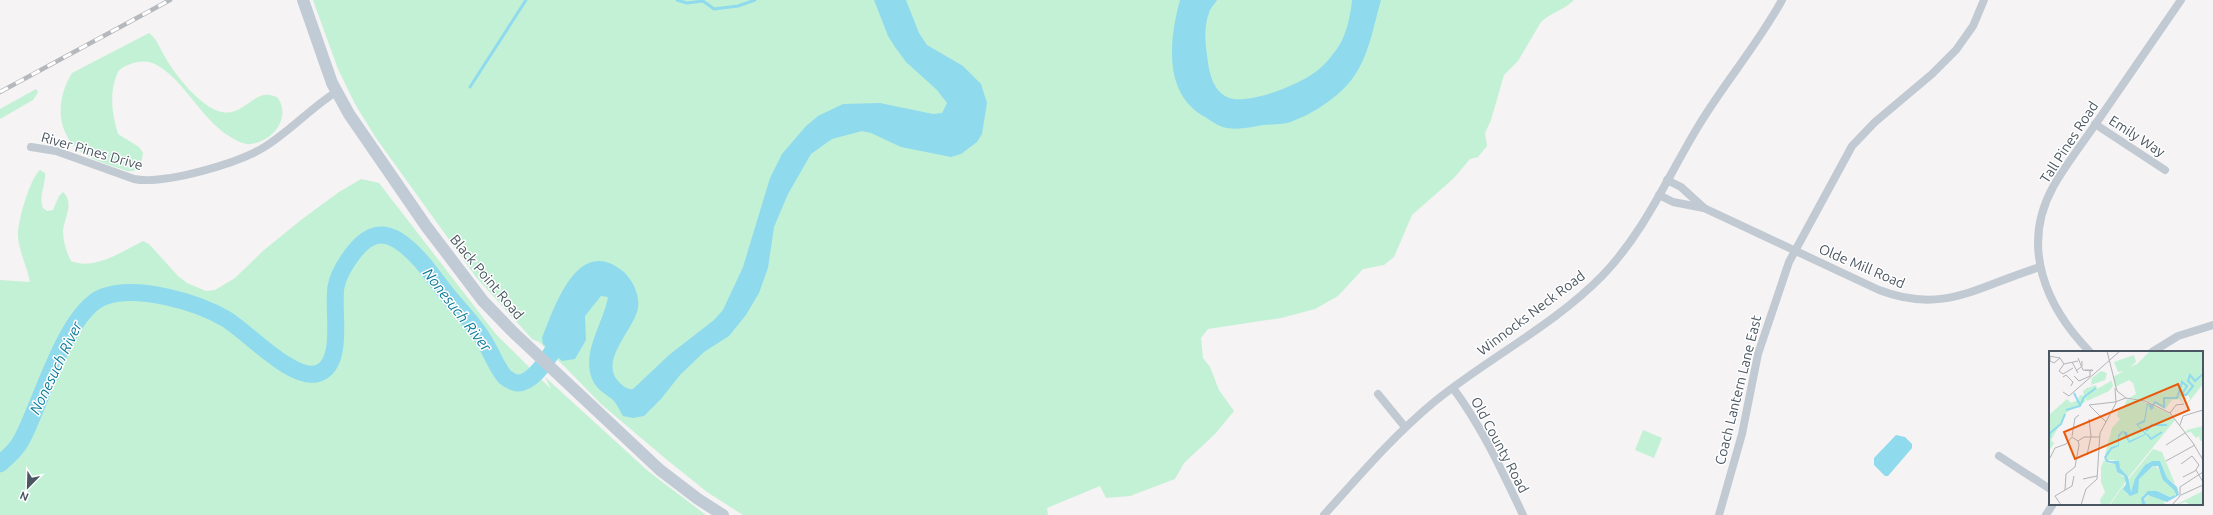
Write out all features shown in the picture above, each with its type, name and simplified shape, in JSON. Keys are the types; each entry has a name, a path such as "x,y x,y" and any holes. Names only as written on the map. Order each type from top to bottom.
{"main road":[{"name":"Black Point Road","path":"303,0 321,55 336,92 366,143 450,258 491,310 660,470 698,499 723,515"}],"street":[{"name":"Winnocks Neck Road","path":"1324,515 1371,461 1405,427 1453,388 1547,322 1595,282 1629,243 1668,180 1702,120 1756,44 1782,0"},
{"name":"Coach Lantern Lane East","path":"1719,515 1740,441 1758,354 1784,272 1794,251 1852,146 1874,122 1932,74 1956,50 1973,26 1984,0"},
{"name":"Tall Pines Road","path":"2089,351 2072,333 2059,314 2047,289 2040,267 2040,231 2048,198 2070,160 2182,0"},
{"name":"River Pines Drive","path":"31,147 56,151 134,179 147,181 167,179 210,168 257,152 278,138 314,106 336,92"},
{"name":"Emily Way","path":"2095,124 2164,170"},
{"name":"Olde Mill Road","path":"1668,180 1687,192 1704,208"},
{"name":"Olde Mill Road","path":"1659,195 1673,202 1704,208 1879,290 1917,300 1935,300 1954,297 2040,267"},
{"path":"2154,351 2178,336 2213,325"},
{"name":"Old County Road","path":"1453,388 1466,406 1495,457 1522,515"},
{"path":"1378,394 1405,427"},
{"path":"1999,456 2049,488"},
{"path":"2046,515 2052,505"}],"green space":[{"path":"313,0 1574,0 1541,22 1518,61 1504,75 1491,120 1485,133 1487,146 1478,157 1470,159 1454,178 1412,215 1394,257 1384,265 1363,269 1338,296 1315,309 1281,318 1208,329 1201,338 1203,358 1210,367 1219,390 1234,411 1215,434 1184,463 1175,479 1130,496 1106,498 1100,486 1047,508 1048,515 743,515 707,492 601,404 539,342 532,339 476,277 376,138 355,104 338,69"},
{"path":"149,33 156,40 181,80 205,104 222,112 230,112 237,110 263,95 270,95 278,98 281,106 281,121 278,127 273,133 259,142 248,144 237,141 209,119 175,79 165,71 152,63 138,62 120,69 118,72 114,82 112,104 118,134 139,147 143,153 141,164 134,171 127,171 98,161 81,152 72,144 66,135 61,115 63,94 72,73"},
{"path":"36,89 38,92 33,100 0,119 0,109"},
{"path":"40,170 45,173 41,200 43,208 47,211 53,210 59,196 63,192 68,201 69,206 63,235 65,246 71,261 89,264 99,262 143,241 149,244 178,276 187,283 206,291 215,290 235,278 264,250 339,192 361,179 379,183 495,333 551,389 545,377 648,471 706,515 0,515 0,280 30,282 20,248 18,230 28,191"},
{"path":"1643,430 1662,438 1654,458 1635,450"}],"water":[{"path":"874,0 906,0 919,33 927,45 963,66 981,84 987,103 982,134 977,142 961,154 951,157 901,147 871,133 862,131 832,139 811,154 788,194 774,227 768,268 759,293 746,315 729,336 704,352 680,375 661,399 644,416 633,418 623,416 613,400 596,386 590,372 589,362 591,351 608,297 601,296 585,316 586,340 575,359 562,361 543,344 542,338 556,304 570,279 579,270 588,263 603,261 624,272 635,288 638,298 636,316 615,354 613,364 613,373 618,381 623,386 633,389 669,355 714,320 723,310 743,267 770,178 782,154 806,126 818,116 843,104 880,103 933,114 942,113 947,103 937,90 906,62 895,47 888,36"},
{"path":"1180,0 1217,0 1211,8 1207,18 1205,34 1210,72 1217,88 1225,96 1233,99 1244,99 1270,94 1296,83 1314,73 1329,59 1341,42 1349,21 1352,0 1381,0 1365,55 1355,75 1343,90 1315,110 1290,122 1232,129 1219,125 1210,120 1191,107 1182,95 1176,80 1172,49 1173,32"},
{"path":"1896,435 1905,437 1912,444 1912,448 1888,476 1885,476 1874,465 1874,458"}],"waterway":[{"path":"470,87 526,0"},
{"path":"677,0 687,3 703,1 714,9 738,6 755,0"},
{"name":"Nonesuch River","path":"0,464 19,445 56,360 77,320 90,306 103,297 132,293 149,294 183,301 226,319 271,355 297,371 309,374 319,373 327,367 332,358 335,347 335,297 337,282 341,273 357,248 371,237 383,235 397,240 422,262 476,328 486,343 499,369 509,380 517,383 524,382 538,371 556,346 563,332"}],"railway":[{"path":"0,92 170,0"}]}
